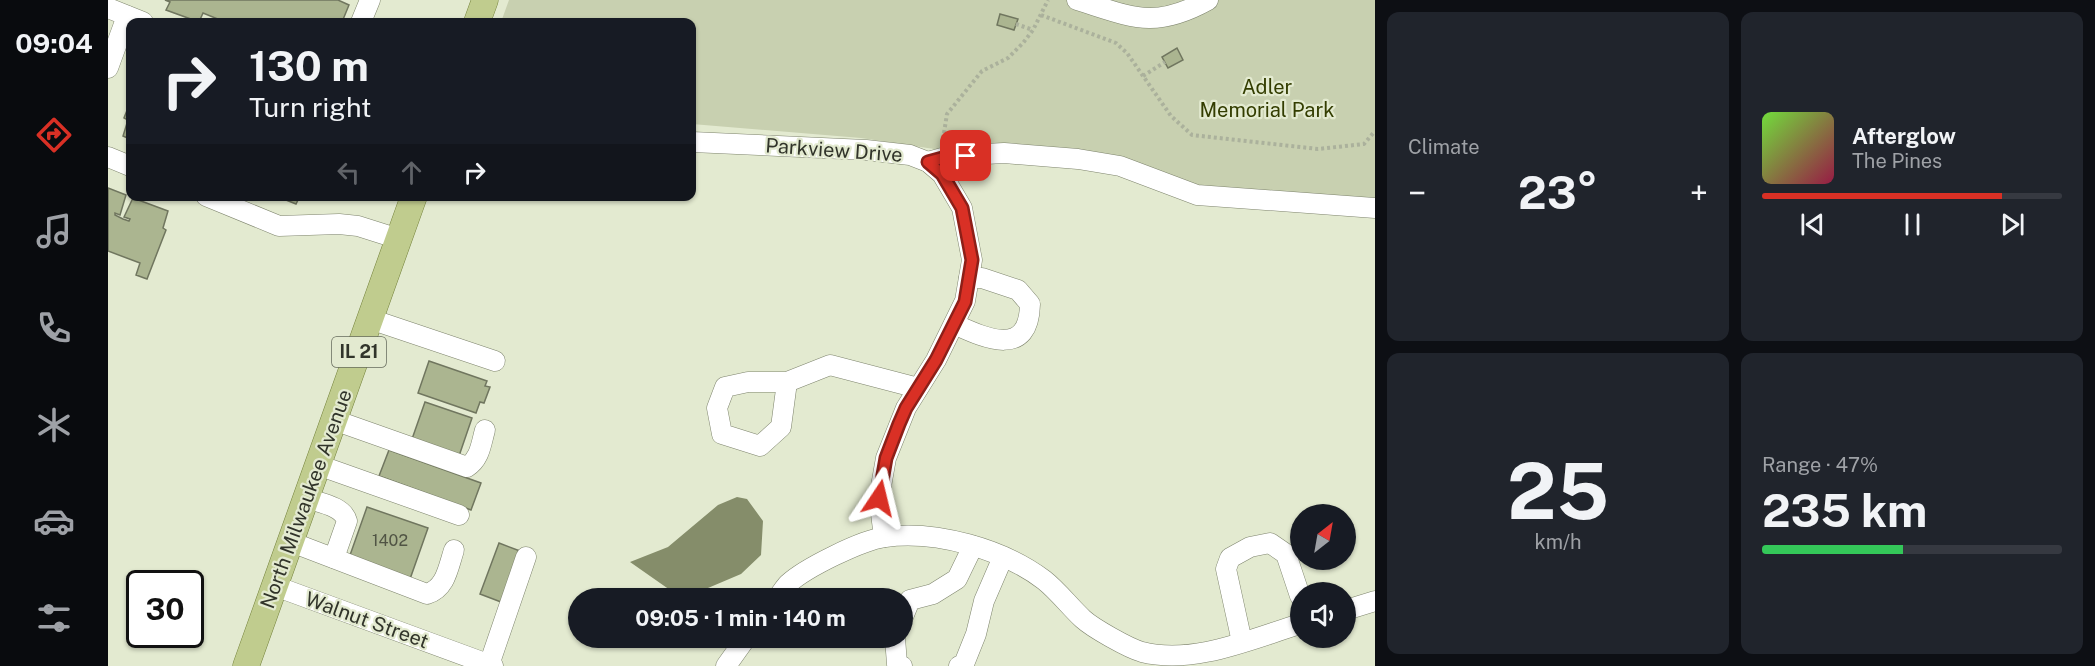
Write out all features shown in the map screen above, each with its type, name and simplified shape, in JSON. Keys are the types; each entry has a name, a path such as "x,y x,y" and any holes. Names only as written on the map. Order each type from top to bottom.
{"main road":[{"path":"478,18 485,0"},
{"name":"North Milwaukee Avenue","path":"246,666 412,201"}],"street":[{"path":"363,18 370,0"},
{"path":"1077,0 1127,16 1146,18 1172,17 1208,0"},
{"path":"108,8 133,18"},
{"path":"108,68 126,35"},
{"name":"Parkview Drive","path":"696,141 866,150 910,155 928,162 942,174 962,208 972,260 965,302 936,360 906,408 886,458 879,498 884,537"},
{"path":"928,162 950,156 1004,153 1078,159 1120,166 1197,195 1375,207"},
{"path":"108,157 126,164"},
{"path":"219,201 279,225 358,226 399,239"},
{"path":"954,324 999,342 1019,334 1030,321 1030,304 1018,290 982,279 969,278"},
{"path":"370,319 495,361"},
{"path":"787,382 830,365 918,388"},
{"path":"334,420 467,466 473,463 478,456 485,430"},
{"path":"318,465 459,515"},
{"path":"306,498 346,514 347,520 334,558"},
{"path":"785,588 789,583 835,555 884,537 944,540 974,546 1003,557 1045,580 1085,621 1149,660 1187,656 1290,627"},
{"path":"291,542 427,594 438,591 445,580 454,550"},
{"path":"1242,642 1226,569 1230,558 1250,548 1270,543 1286,554 1295,582"},
{"path":"913,599 933,594 957,579 974,546"},
{"path":"489,665 526,557"},
{"path":"959,666 964,664 976,634 984,601 1003,557"},
{"name":"Walnut Street","path":"275,586 489,665"},
{"path":"1356,607 1375,601"},
{"path":"726,666 739,648"},
{"path":"896,648 897,664 902,666"}],"path":[{"path":"1048,0 1041,15 1116,43 1127,53 1171,116 1192,135 1318,149 1364,144 1375,131"},
{"path":"1016,24 1033,30"},
{"path":"1143,76 1165,62"}],"green space":[{"name":"Adler Memorial Park","path":"509,0 1375,0 1375,205 1200,191 1129,161 954,152 861,138 696,124 696,18 502,18"}],"shaded area":[{"path":"737,497 747,499 763,521 761,555 741,574 708,588 667,588 630,562 668,547 718,505"}],"building":[{"path":"165,0 338,0 349,5 344,18 215,18 203,13 201,18 188,18 166,10 170,2"},
{"path":"1000,14 1018,19 1014,30 997,25"},
{"path":"1177,48 1183,60 1168,68 1162,57"},
{"path":"108,188 126,195 120,215 115,213 123,219 129,221 130,219 124,217 132,201 141,201 168,211 163,228 166,230 147,279 136,275 140,263 108,251"},
{"path":"429,361 487,381 485,386 490,387 484,403 480,402 476,413 418,393"},
{"path":"425,402 472,418 459,456 412,439"},
{"path":"389,450 481,483 471,510 379,476"},
{"path":"367,507 428,528 410,579 349,558"},
{"path":"499,543 520,551 501,602 480,594"}],"route":[{"path":"879,498 886,458 906,408 936,360 965,302 972,260 962,208 942,174 928,162 950,156 966,156"}]}
